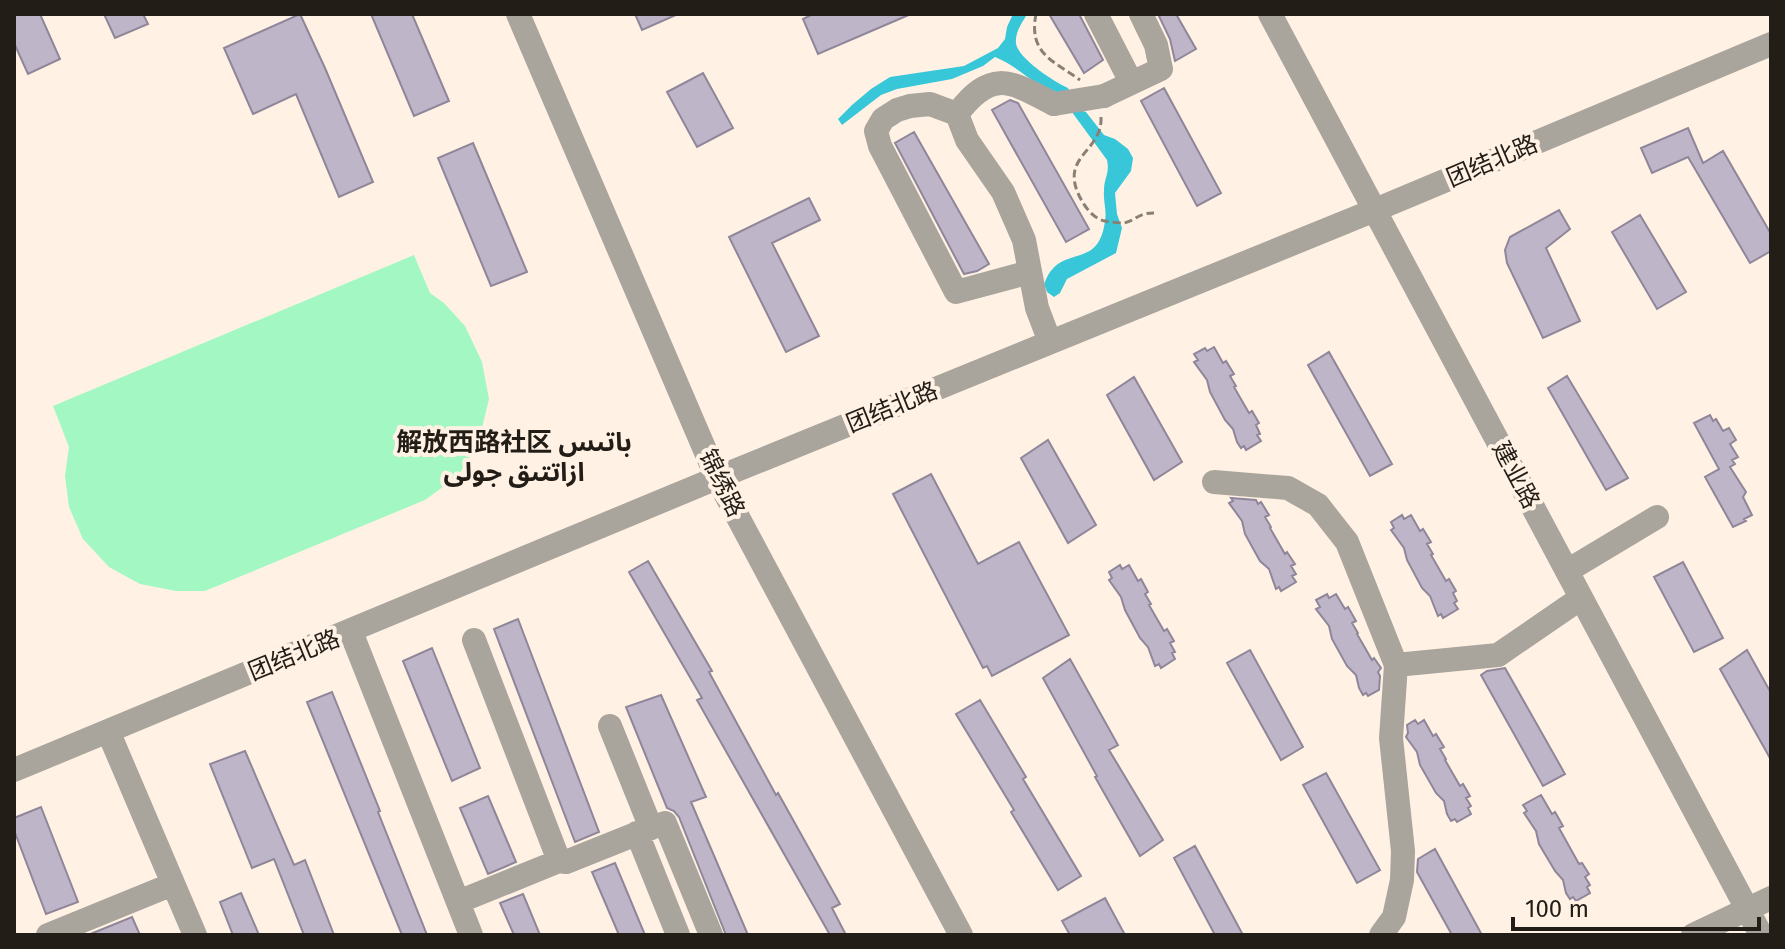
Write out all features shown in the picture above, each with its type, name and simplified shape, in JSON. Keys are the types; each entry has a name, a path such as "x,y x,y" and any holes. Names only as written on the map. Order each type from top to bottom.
{"street":[{"name":"锦绣路","path":"518,14 717,478 961,935"},
{"path":"1096,14 1131,82"},
{"path":"957,114 970,97 989,84 1008,82 1054,104 1096,98 1161,69 1156,45 1141,14"},
{"name":"建业路","path":"1270,14 1761,935"},
{"name":"团结北路","path":"14,770 1771,44"},
{"path":"1030,272 956,292 880,146 876,131 883,119 897,110 930,104 957,114 967,140 1003,192 1024,240 1037,308 1050,342"},
{"path":"1214,482 1288,488 1318,505 1347,542 1396,665 1391,738 1403,851 1402,880 1394,917 1381,935"},
{"path":"1567,571 1657,517"},
{"path":"1396,665 1498,655 1581,598"},
{"path":"351,632 471,935"},
{"path":"474,640 559,861"},
{"path":"610,726 678,935"},
{"path":"108,731 195,935"},
{"path":"458,902 665,823 711,935"},
{"path":"48,935 173,884"},
{"path":"1693,935 1771,898"}],"path":[{"path":"1036,14 1035,40 1040,49 1048,60 1096,98 1101,127 1092,144 1083,151 1074,172 1074,187 1084,206 1103,221 1125,223 1143,213 1154,213"}],"green space":[{"path":"414,255 430,293 465,326 482,362 489,399 478,444 458,476 425,500 205,591 176,591 140,584 109,567 83,539 69,507 65,476 69,447 53,406"}],"water":[{"path":"1013,14 1027,14 1016,39 1023,56 1068,88 1077,109 1086,112 1104,135 1128,149 1133,158 1131,171 1115,193 1122,228 1116,253 1067,279 1060,293 1054,297 1047,292 1044,284 1050,272 1065,260 1090,251 1102,235 1108,168 1107,160 1058,93 995,57 983,66 952,79 881,95 842,125 838,119 871,89 890,77 964,66 998,48 1005,39"}],"building":[{"path":"14,14 40,14 60,59 28,74 14,43"},
{"path":"104,14 143,14 148,24 115,38"},
{"path":"300,14 373,182 339,197 296,94 253,114 224,48"},
{"path":"371,14 412,14 449,101 414,116"},
{"path":"635,14 678,14 642,30"},
{"path":"813,14 911,14 818,54 803,19"},
{"path":"1049,14 1079,14 1103,60 1084,73"},
{"path":"1158,14 1176,14 1196,49 1175,61 1170,39"},
{"path":"703,73 733,128 697,147 667,92"},
{"path":"1164,88 1221,193 1197,206 1141,101"},
{"path":"1010,100 1018,103 1089,229 1066,242 992,110"},
{"path":"1688,128 1703,163 1723,151 1771,234 1771,251 1750,263 1688,157 1652,173 1641,148"},
{"path":"914,132 989,264 977,271 964,274 895,143"},
{"path":"473,143 527,272 491,286 438,158"},
{"path":"809,198 820,220 772,243 819,336 786,352 729,237"},
{"path":"1559,210 1570,229 1546,248 1580,321 1543,338 1507,263 1505,250 1510,237"},
{"path":"1640,215 1686,292 1657,309 1612,232"},
{"path":"1214,347 1234,374 1230,376 1234,387 1249,413 1252,411 1259,423 1256,425 1260,434 1257,435 1261,441 1246,450 1237,442 1233,429 1210,392 1207,380 1194,362 1198,360 1194,354"},
{"path":"1329,352 1392,464 1370,476 1308,365"},
{"path":"1567,376 1628,478 1606,490 1548,388"},
{"path":"1134,377 1182,462 1154,480 1107,395"},
{"path":"1710,415 1723,431 1729,428 1736,440 1730,444 1738,457 1732,460 1735,464 1730,467 1746,492 1743,497 1752,515 1733,527 1705,477 1719,469 1694,423"},
{"path":"1048,440 1096,525 1068,543 1021,458"},
{"path":"931,474 978,564 1019,542 1069,635 992,676 987,666 983,668 893,494"},
{"path":"1231,498 1261,502 1269,515 1265,517 1270,528 1285,554 1287,552 1295,564 1291,566 1296,582 1281,591 1279,587 1276,589 1269,569 1260,561 1245,534 1242,521 1229,503 1233,501"},
{"path":"1402,515 1404,519 1411,515 1420,531 1423,529 1431,542 1427,544 1431,555 1446,581 1449,579 1456,591 1453,593 1457,601 1454,603 1458,609 1443,618 1441,614 1438,616 1430,596 1422,588 1407,560 1404,548 1391,530 1394,528 1391,522"},
{"path":"648,561 712,671 709,672 776,795 778,793 840,904 832,908 846,935 830,935 697,700 702,698 629,572"},
{"path":"1683,562 1723,638 1694,652 1654,577"},
{"path":"1120,565 1122,569 1129,565 1138,581 1141,579 1148,592 1145,594 1149,605 1164,631 1167,629 1174,641 1170,643 1175,659 1161,668 1159,664 1155,666 1148,647 1109,580 1112,578 1109,572"},
{"path":"1327,594 1329,598 1336,594 1345,609 1348,607 1356,621 1352,623 1357,634 1372,660 1374,658 1381,668 1378,672 1379,690 1368,696 1366,693 1363,695 1356,675 1347,666 1332,639 1329,626 1316,609 1320,607 1316,600"},
{"path":"518,619 599,832 575,842 494,629"},
{"path":"432,648 480,768 452,781 403,661"},
{"path":"1250,650 1303,747 1281,760 1227,663"},
{"path":"1747,650 1771,693 1771,760 1720,669"},
{"path":"1070,659 1118,745 1109,750 1163,840 1140,856 1043,678"},
{"path":"1505,668 1565,774 1543,786 1481,675"},
{"path":"332,692 427,935 402,935 307,702"},
{"path":"661,695 706,797 691,802 748,935 726,935 679,817 667,808 626,707"},
{"path":"980,700 1081,876 1058,890 956,714"},
{"path":"1415,720 1418,724 1424,720 1433,736 1436,734 1444,747 1440,749 1445,760 1460,786 1463,784 1470,796 1466,798 1471,814 1457,822 1455,819 1451,821 1444,801 1436,793 1420,765 1417,752 1406,737 1407,725"},
{"path":"245,751 294,865 305,860 334,935 304,935 274,859 252,868 210,764"},
{"path":"1326,773 1380,870 1357,883 1303,785"},
{"path":"1541,795 1563,826 1559,828 1579,864 1582,863 1589,874 1585,877 1590,893 1576,901 1566,893 1563,880 1539,844 1536,831 1524,813 1527,811 1523,805"},
{"path":"488,796 516,862 488,874 460,808"},
{"path":"41,807 78,902 46,914 14,830 14,818"},
{"path":"1195,846 1243,935 1215,935 1174,858"},
{"path":"1435,849 1482,935 1452,935 1417,872 1418,859"},
{"path":"615,863 645,935 619,935 592,872"},
{"path":"241,893 259,935 233,935 220,902"},
{"path":"523,894 540,935 514,935 500,903"},
{"path":"1105,898 1125,935 1070,935 1062,921"},
{"path":"132,917 140,935 88,935"}],"district":[{"name":"解放西路社区 باتىس ازاتتىق جولى","path":"514,457"}]}
